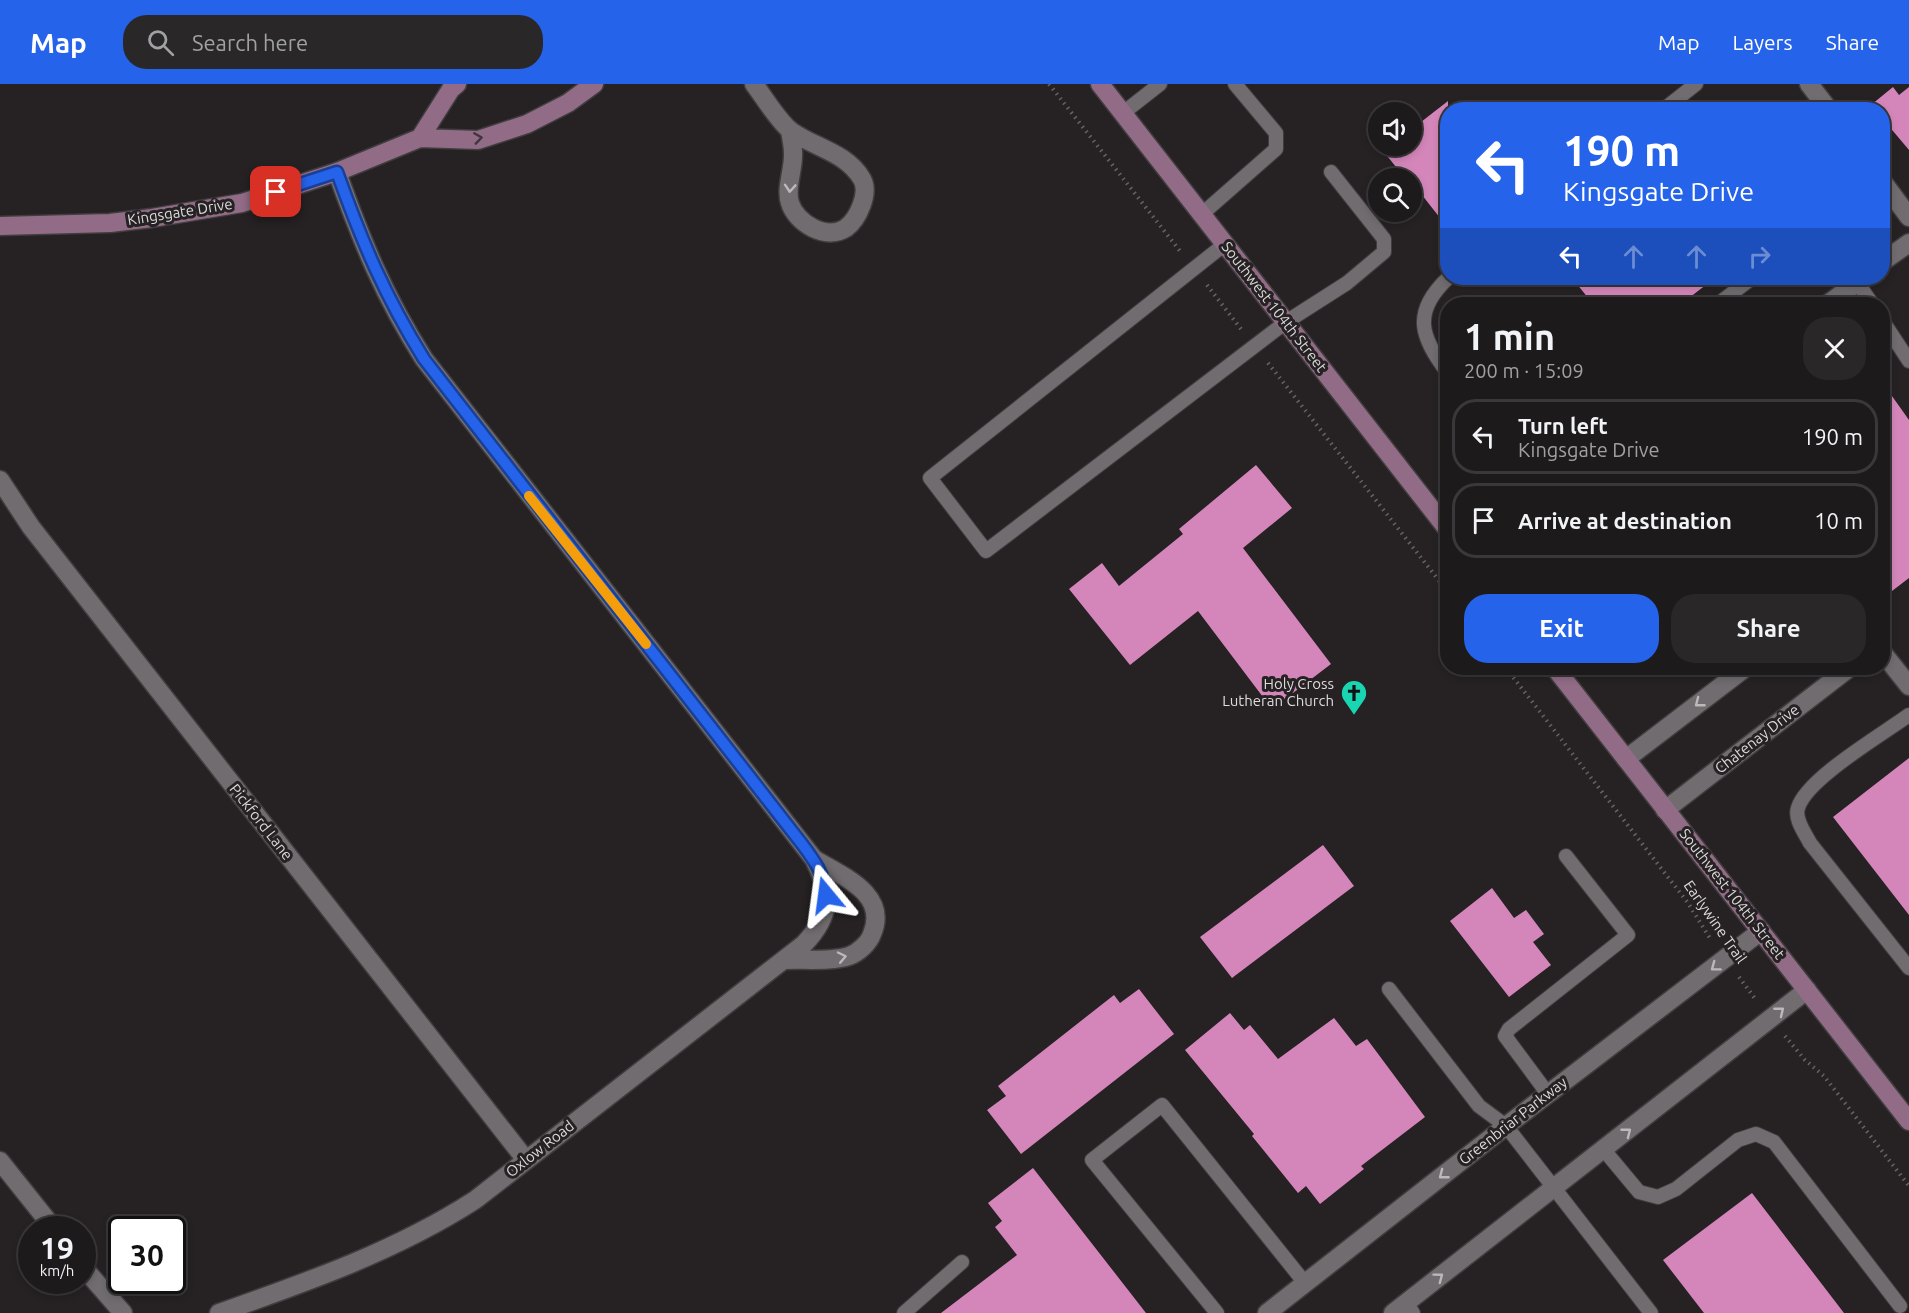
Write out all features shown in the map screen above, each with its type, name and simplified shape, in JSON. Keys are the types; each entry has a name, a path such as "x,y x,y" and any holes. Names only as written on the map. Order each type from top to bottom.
{"main road":[{"path":"420,138 452,89 458,84"},
{"name":"Kingsgate Drive","path":"0,226 110,223 196,212 242,203 337,172 420,138 478,140 527,124 568,103 594,84"},
{"name":"Southwest 104th Street","path":"1100,84 1440,520"},
{"name":"Southwest 104th Street","path":"1560,675 1909,1121"}],"street":[{"path":"754,84 790,130 836,154 853,166 864,183 865,195 860,208 855,218 845,228 832,233 817,230 797,215 789,202 794,153 790,130"},
{"path":"1809,84 1823,102"},
{"path":"337,172 361,239 379,280 396,314 424,359 814,859 862,888 872,901 876,914 875,928 870,939 851,956 834,959 784,960"},
{"path":"1890,192 1909,217"},
{"path":"1890,256 1909,243"},
{"path":"1837,297 1853,285"},
{"name":"Pickford Lane","path":"0,480 31,527 526,1160"},
{"path":"1890,662 1909,686"},
{"path":"1626,759 1736,675"},
{"name":"Chatenay Drive","path":"1665,810 1840,675"},
{"name":"Oxlow Road","path":"219,1313 290,1288 392,1247 467,1205 526,1160 784,960 816,932 821,922 826,895 825,882 814,859"},
{"name":"Greenbriar Parkway","path":"1267,1313 1761,931"},
{"path":"1404,1310 1807,990"},
{"path":"0,1161 44,1216"},
{"path":"96,1282 123,1313"}],"lane":[{"path":"1123,113 1160,84"},
{"path":"1202,214 1276,149 1276,133 1235,84"},
{"path":"1673,102 1696,84"},
{"path":"1225,244 930,478 986,551 1286,322 1347,283 1384,252 1384,239 1331,172"},
{"path":"1440,363 1425,337 1423,316 1428,303 1442,285"},
{"path":"1727,297 1743,285"},
{"path":"1890,332 1909,361"},
{"path":"1909,715 1818,780 1805,794 1797,810 1799,823 1810,843 1909,968"},
{"path":"1548,1094 1505,1036 1509,1029 1628,935 1566,856"},
{"path":"1389,989 1479,1106 1506,1126 1650,1313"},
{"path":"1217,1313 1092,1160 1162,1105 1305,1283"},
{"path":"1604,1150 1639,1192 1658,1197 1676,1189 1738,1140 1756,1134 1774,1142 1900,1306"},
{"path":"904,1313 962,1262"}],"path":[{"name":"Earlywine Trail","path":"1511,675 1688,903 1697,922 1725,959 1805,1060 1824,1076 1909,1186"}],"building":[{"path":"1893,87 1899,95 1909,87 1909,150 1890,127 1890,102 1875,102"},
{"path":"1440,107 1440,218 1422,195 1422,168 1397,168 1387,156 1422,156 1422,121"},
{"path":"1578,285 1706,285 1690,297 1587,297"},
{"path":"1890,393 1909,420 1909,578 1892,591 1890,588"},
{"path":"1256,465 1292,508 1243,548 1331,664 1272,709 1198,611 1130,665 1069,589 1102,563 1119,586 1183,534 1179,529"},
{"path":"1909,758 1909,915 1833,817"},
{"path":"1323,845 1354,886 1232,978 1200,937"},
{"path":"1492,888 1514,918 1526,910 1544,934 1533,942 1551,965 1509,997 1450,921"},
{"path":"1139,989 1174,1034 1021,1154 987,1110 1006,1096 998,1086 1114,995 1120,1003"},
{"path":"1230,1013 1244,1030 1250,1025 1278,1059 1334,1018 1356,1046 1367,1039 1425,1117 1361,1166 1364,1169 1320,1204 1306,1186 1298,1193 1252,1136 1254,1134 1185,1050"},
{"path":"1033,1168 1146,1313 941,1313 1017,1255 995,1227 1002,1221 988,1203"},
{"path":"1752,1193 1844,1313 1704,1313 1663,1260"}],"slow traffic":[{"path":"529,496 646,644"}],"place":[{"name":"Holy Cross Lutheran Church","path":"1354,716"}],"route":[{"path":"276,192 337,172 361,239 379,280 396,314 424,359 814,859 825,882 826,895"}]}
